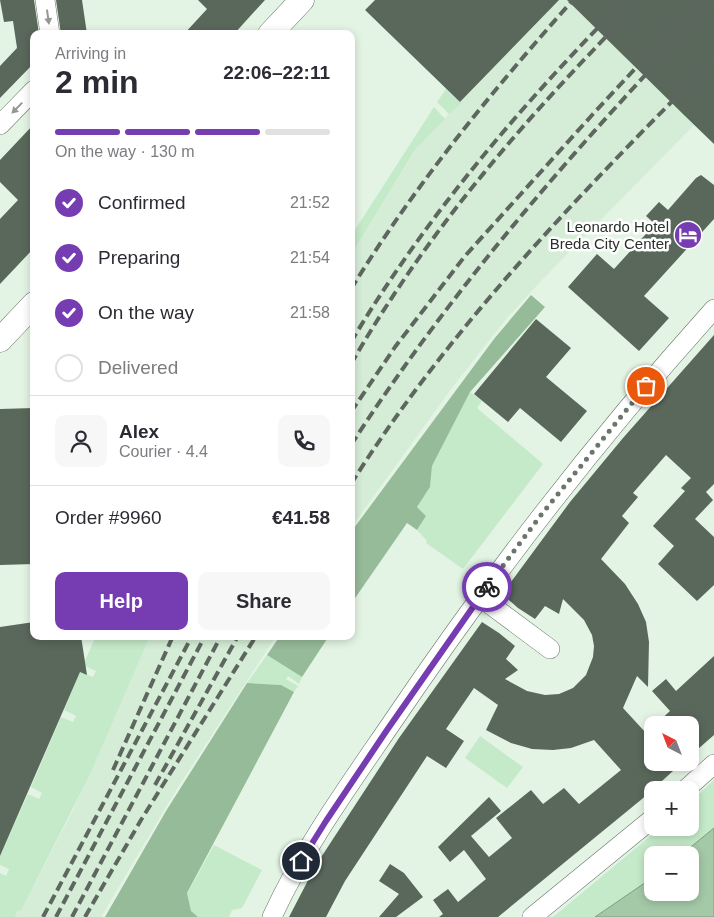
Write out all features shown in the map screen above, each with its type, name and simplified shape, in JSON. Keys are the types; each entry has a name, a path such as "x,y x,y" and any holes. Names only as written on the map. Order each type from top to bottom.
{"main road":[{"path":"274,30 302,0"},
{"path":"291,30 319,0"},
{"path":"0,320 30,288"},
{"path":"0,340 30,308"}],"street":[{"path":"45,0 49,30"},
{"path":"0,125 30,94"},
{"path":"272,917 289,882 326,821 434,660 541,515 605,435 714,309"},
{"path":"480,597 550,649"},
{"path":"695,781 714,764"},
{"path":"532,917 644,826"}],"shaded area":[{"path":"559,0 567,0 694,125 507,318 451,389 355,522 355,248 418,146"},
{"path":"446,89 461,103 449,114 437,102"},
{"path":"434,107 445,119 415,150 355,248 355,230"},
{"path":"531,295 545,307 470,392 432,466 430,487 417,507 426,516 417,530 407,523 355,598 355,527 494,339"},
{"path":"470,392 482,401 477,408 543,464 463,569 426,543 427,541 417,530 426,516 417,507 430,487 432,466"},
{"path":"94,640 148,640 90,774 21,911 18,910 15,917 0,917 0,873 6,876 9,869 0,865 0,856 28,794 39,799 42,793 31,787 61,717 73,722 76,716 64,710 80,672 93,677 96,671 83,665"},
{"path":"148,640 273,640 175,792 101,917 15,917 18,910 21,911 73,810"},
{"path":"277,640 326,640 302,677 267,655"},
{"path":"267,655 302,677 299,684 288,676 286,679 298,686 294,692 281,685 247,683"},
{"path":"247,683 281,685 294,692 187,893 191,911 198,917 105,917 166,811"},
{"path":"480,736 523,767 507,788 465,758"},
{"path":"714,780 714,828 692,846 644,846 644,883 595,917 553,917 650,836 699,836 699,794"},
{"path":"714,828 714,917 595,917 644,883 644,901 699,901 699,846 692,846"},
{"path":"214,845 262,870 242,908 232,910 229,917 198,917 191,912 187,894"}],"building":[{"path":"0,0 34,0 38,30 30,30 30,67 0,98 0,66 17,48 13,21 4,22"},
{"path":"56,0 82,0 86,30 60,30"},
{"path":"198,0 265,0 238,30 188,30 207,9"},
{"path":"375,0 559,0 460,102 365,10"},
{"path":"567,0 714,0 714,144 685,116"},
{"path":"30,128 30,252 0,284 0,219 18,200 0,182 0,160"},
{"path":"701,175 714,185 714,219 644,296 669,318 639,351 568,287 597,254 614,269 655,224 646,216 659,202 668,210 696,178"},
{"path":"536,319 571,348 546,377 587,411 561,442 520,408 508,422 474,394"},
{"path":"714,335 714,484 706,492 713,500 695,519 714,537 714,585 697,601 658,564 674,546 653,526 685,491 681,488 691,478 666,455 633,493 638,497 622,516 629,523 601,559 625,584 638,604 646,622 649,642 648,687 637,676 623,708 644,731 644,771 673,771 662,781 644,781 644,797 498,917 439,917 443,914 433,900 448,889 458,902 486,879 464,850 450,862 438,847 489,797 501,811 471,836 489,857 512,838 496,818 531,790 543,804 564,788 579,804 621,770 594,740 571,748 553,750 532,749 511,743 486,730 498,705 474,688 446,729 464,741 446,768 427,756 345,881 326,917 289,917 316,865 399,738 482,622 515,646 506,659 518,670 505,679 527,691 545,695 559,694 573,688 586,675 593,657 592,635 584,620 563,599 559,614 545,606 535,619 502,594 570,502 623,438"},
{"path":"30,408 30,564 0,565 0,409"},
{"path":"30,623 30,640 82,640 87,675 80,672 0,856 0,627"},
{"path":"714,656 714,735 699,748 699,716 665,716 670,711 652,691 666,679 676,691"},
{"path":"390,864 404,873 423,897 396,917 379,917 399,894 379,881"}],"railway":[{"path":"355,283 428,176 484,104 573,0"},
{"path":"355,336 380,295 443,206 549,80 625,0"},
{"path":"355,357 414,264 484,172 561,85 642,0"},
{"path":"355,406 395,347 465,256 699,0"},
{"path":"355,439 433,327 522,215 616,107 714,2"},
{"path":"355,478 431,369 475,314 568,210 714,59"},
{"path":"113,770 171,640"},
{"path":"43,917 190,640"},
{"path":"56,917 203,640"},
{"path":"72,917 219,640"},
{"path":"155,785 236,640"},
{"path":"85,917 141,820 254,640"}],"way so far":[{"path":"487,587 541,515 646,386"}],"place":[{"name":"Leonardo Hotel Breda City Center","path":"688,235"}],"route":[{"path":"301,861 434,660 487,587"}]}
